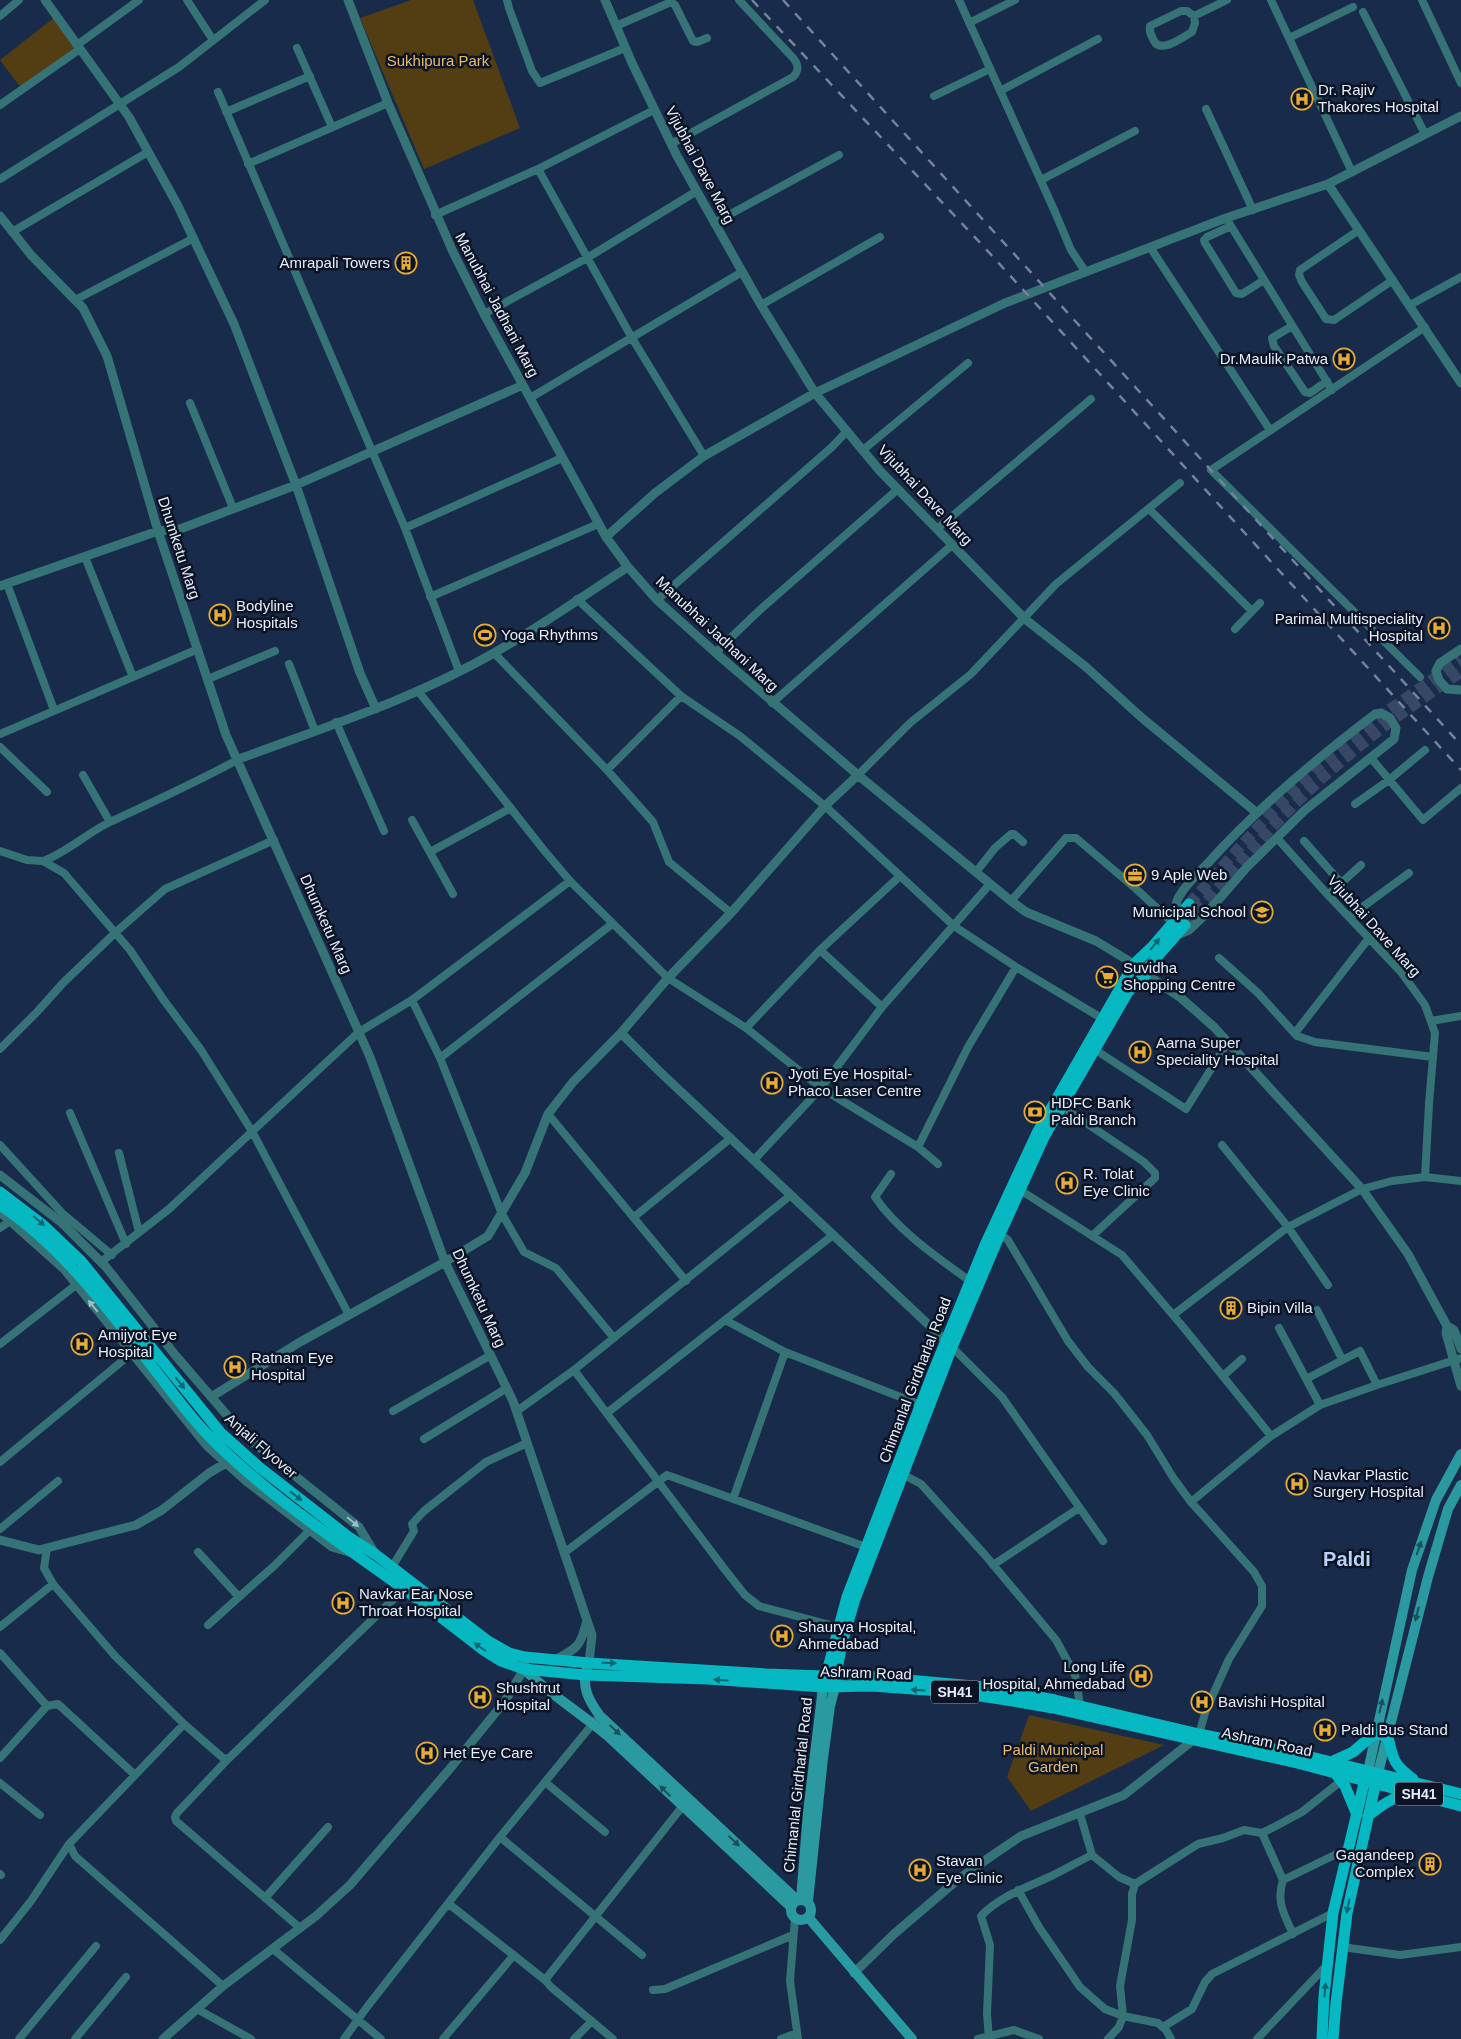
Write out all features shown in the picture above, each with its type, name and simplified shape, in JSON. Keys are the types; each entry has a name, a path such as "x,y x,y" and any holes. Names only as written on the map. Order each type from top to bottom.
{"main road":[{"path":"1178,921 1189,904"},
{"name":"Chimanlal Girdharlal Road","path":"808,1917 812,1911 799,1902 808,1813 838,1627 866,1547 921,1405 1044,1136 1128,992 1177,935 1178,921"},
{"name":"Chimanlal Girdharlal Road","path":"830,1681 855,1600 904,1475 970,1281 1037,1133 1134,964 1178,921"},
{"name":"Anjali Flyover","path":"0,1192 42,1224 81,1261 220,1432 347,1542 354,1554"},
{"name":"Anjali Flyover","path":"0,1205 16,1215 86,1282 190,1414 212,1439 264,1486 347,1542 375,1554"},
{"path":"1333,2039 1346,1913 1371,1777 1375,1734 1412,1570 1436,1500 1461,1454"},
{"path":"1371,1777 1388,1737 1428,1576 1448,1509 1461,1485"},
{"name":"Ashram Road","path":"354,1554 404,1589 482,1649 501,1660 524,1669 585,1675 717,1680 916,1680 985,1687 1080,1705 1195,1737 1336,1772 1461,1794"},
{"name":"Ashram Road","path":"375,1554 488,1641 509,1653 525,1657 953,1692 1053,1708 1195,1737"},
{"path":"525,1657 524,1669 536,1682 596,1720 799,1902"},
{"path":"589,1663 585,1675 585,1687 596,1720 682,1807 799,1902"},
{"path":"1375,1734 1388,1737"},
{"path":"1363,1816 1336,1772 1353,1752 1375,1734"},
{"path":"1322,2039 1333,1913 1349,1848 1363,1816 1416,1787 1399,1769 1392,1756 1388,1737"},
{"name":"Ashram Road","path":"1416,1787 1461,1806"},
{"path":"799,1902 791,1913 795,1918 802,1920 808,1917 912,2039"}],"street":[{"path":"0,16 19,0"},
{"path":"45,0 119,104 148,152 194,238 234,324 296,485 360,673 376,709"},
{"path":"0,105 139,0"},
{"path":"187,0 212,40"},
{"path":"0,178 179,67 265,0"},
{"name":"Manubhai Jadhani Marg","path":"348,0 388,103 435,215 484,314 598,524 628,567 657,600 772,703 1011,901 1026,912 1096,941 1134,964 1148,970 1181,998 1228,1042 1362,1189 1408,1254 1446,1326"},
{"path":"508,0 508,8 532,71 540,83 625,48"},
{"name":"Vijubhai Dave Marg","path":"605,0 654,110 696,191 761,305 815,392 846,431 898,489 1025,619 1086,667 1141,717 1257,813"},
{"path":"671,144 793,77 797,73 798,68 794,58 739,0"},
{"path":"959,0 1071,250 1085,271"},
{"path":"969,23 1015,0"},
{"path":"1194,16 1227,0"},
{"path":"1271,0 1352,172"},
{"path":"1422,0 1461,83"},
{"path":"616,26 671,2 675,5 693,41 697,42 707,38"},
{"path":"1289,38 1353,8"},
{"path":"1181,10 1187,11 1194,16 1195,23 1192,32 1167,45 1161,46 1156,44 1149,32 1150,26 1154,23 1181,10"},
{"path":"1363,12 1425,134"},
{"path":"1000,91 1098,40"},
{"path":"297,48 332,127"},
{"path":"934,96 990,69"},
{"path":"226,112 310,76"},
{"path":"218,92 405,528 459,671"},
{"path":"248,164 388,103"},
{"path":"1206,109 1253,210"},
{"path":"435,215 538,169 654,110"},
{"path":"1264,280 1242,294 1236,292 1204,240 1229,222 1253,210 1328,184 1461,116"},
{"path":"1041,180 1135,131"},
{"path":"12,232 148,152"},
{"path":"714,223 838,155"},
{"path":"538,169 632,338 704,456"},
{"path":"1328,184 1461,383"},
{"path":"484,314 587,258 696,191"},
{"name":"Dhumketu Marg","path":"0,216 31,255 84,308 108,356 158,532 226,734 239,759 359,1032 446,1262 517,1411 592,1635 589,1663"},
{"path":"606,537 655,493 704,456 815,392 1005,303 1150,247 1229,222"},
{"path":"1229,222 1332,390"},
{"path":"1359,230 1300,270 1299,275 1302,282 1326,319 1334,320 1393,280"},
{"path":"761,305 880,237"},
{"path":"75,300 194,238"},
{"path":"1150,247 1270,430"},
{"path":"530,398 742,272"},
{"path":"1410,305 1461,277"},
{"path":"1292,326 1272,338 1274,346 1305,392 1310,393 1326,381"},
{"path":"1420,677 1211,470 1425,327"},
{"path":"863,450 968,363"},
{"path":"54,710 3,585 158,532 180,528 296,485 523,385"},
{"path":"937,529 1091,399"},
{"path":"190,403 233,508"},
{"path":"657,600 832,447 846,431"},
{"path":"405,528 562,458"},
{"path":"211,1397 300,1342 446,1262 488,1236 525,1172 548,1114 573,1082 621,1033 668,978 731,913 825,806 910,724 971,674 1056,584 1180,483"},
{"path":"717,654 720,648 762,608 898,489"},
{"path":"1150,509 1252,612"},
{"path":"430,597 598,524"},
{"path":"772,703 952,545"},
{"path":"85,557 133,677"},
{"path":"0,851 27,860 43,861 57,856 66,848 110,822 239,759 336,722 376,709 459,671 494,653 628,567"},
{"path":"577,600 681,696 740,736 825,806 954,926 1016,967 1103,1019"},
{"path":"1235,629 1260,603"},
{"path":"0,734 198,649"},
{"path":"1461,649 1440,663 1436,671 1439,680 1447,689 1461,690"},
{"path":"208,678 275,652"},
{"path":"494,653 607,770 653,822 669,862 731,913"},
{"path":"289,664 315,731"},
{"path":"418,691 570,881 668,978 746,1028 821,1088 918,1147 938,1164"},
{"path":"607,770 681,696"},
{"path":"1177,935 1189,930 1206,914 1247,867 1304,810 1394,739 1396,728 1390,718 1381,713 1375,714 1310,766 1257,813 1223,846 1180,895 1175,910 1178,921"},
{"path":"336,722 384,831"},
{"path":"0,747 47,792"},
{"path":"1355,804 1389,780 1425,750"},
{"path":"1371,758 1423,820 1461,788"},
{"path":"82,774 110,822"},
{"path":"430,852 511,808"},
{"path":"412,820 453,894"},
{"path":"976,872 992,852 1011,834 1014,834 1023,842"},
{"path":"1011,901 1066,838 1076,838 1135,888 1178,921"},
{"name":"Vijubhai Dave Marg","path":"1277,838 1401,972 1425,1005 1435,1033 1425,1177"},
{"path":"0,1049 37,1012 63,982 165,889 274,840"},
{"path":"1304,842 1341,883"},
{"path":"43,861 64,873 116,932 201,1050 253,1133 349,1315"},
{"path":"1328,895 1361,865"},
{"path":"1349,917 1409,873"},
{"path":"746,1028 820,950 900,876"},
{"path":"0,1344 169,1209 253,1133 359,1032 412,1000 570,881"},
{"path":"754,1160 821,1088 882,1007 990,884"},
{"path":"440,1058 612,924"},
{"path":"1295,1033 1368,938"},
{"path":"820,950 882,1007"},
{"path":"1219,958 1258,994 1298,1036 1315,1042 1433,1057"},
{"path":"918,1147 968,1047 1016,967"},
{"path":"412,1000 440,1058 502,1214 524,1252 556,1268 614,1338"},
{"path":"1431,1021 1461,1016"},
{"path":"621,1033 659,1071 949,1343 1002,1397 1103,1541"},
{"path":"1094,1049 1186,1109 1228,1042"},
{"path":"1061,1106 1144,1162 1155,1173 1154,1178 1092,1236"},
{"path":"70,1113 126,1244"},
{"path":"548,1114 686,1281"},
{"path":"634,1217 731,1138"},
{"path":"0,1145 62,1213 112,1256"},
{"path":"1222,1145 1288,1227 1328,1285"},
{"path":"119,1153 140,1232"},
{"path":"891,1174 875,1198 884,1212 934,1255 970,1281"},
{"path":"0,1175 62,1223 101,1262 244,1435 359,1527 375,1554"},
{"path":"1173,1315 1288,1227 1362,1189 1392,1181 1425,1177 1461,1181"},
{"path":"1020,1190 1122,1255 1271,1436"},
{"path":"517,1411 574,1370 791,1195"},
{"path":"0,1212 64,1270 207,1446 246,1481 332,1547 354,1554"},
{"path":"0,1228 10,1221"},
{"path":"854,1972 907,1922 956,1881 990,1857 1021,1836 1124,1795 1195,1737 1229,1658 1262,1606 1262,1586 1254,1572 1191,1502 1174,1479 1147,1434 1068,1341 1008,1240 1000,1234"},
{"path":"607,1413 833,1235"},
{"path":"1317,1310 1342,1359"},
{"path":"725,1320 785,1352 921,1405"},
{"path":"1461,1349 1454,1330 1446,1326 1446,1333 1458,1359 1461,1386"},
{"path":"1279,1328 1320,1405"},
{"path":"1306,1379 1360,1351 1377,1386"},
{"path":"733,1499 785,1352"},
{"path":"0,1462 132,1353"},
{"path":"393,1411 491,1355"},
{"path":"1223,1376 1242,1359"},
{"path":"1191,1502 1271,1436 1320,1405 1458,1359"},
{"path":"574,1370 660,1481 726,1571 751,1601 760,1606 838,1627"},
{"path":"424,1439 507,1388"},
{"path":"392,1567 414,1531 412,1524 424,1511 486,1462 527,1443"},
{"path":"0,1540 39,1550 136,1525 162,1510 226,1462"},
{"path":"564,1553 667,1475 866,1547"},
{"path":"904,1475 921,1484 1056,1640 1075,1675 1080,1705"},
{"path":"0,1529 58,1481"},
{"path":"993,1565 1079,1508"},
{"path":"208,1625 274,1566 310,1530"},
{"path":"47,1548 44,1568 53,1584 115,1656 184,1724 223,1758 228,1759"},
{"path":"198,1552 239,1597"},
{"path":"0,1627 53,1584"},
{"path":"300,1928 176,1821 175,1817 228,1759 404,1589"},
{"path":"555,1660 574,1650 583,1638 587,1620"},
{"path":"0,1653 48,1706"},
{"path":"164,2039 223,1986 316,1916 350,1885 448,1771 505,1701 524,1669"},
{"path":"0,1758 48,1706 58,1704 134,1775"},
{"path":"344,2039 500,1837 596,1720"},
{"path":"0,1940 30,1901 69,1844 184,1724"},
{"path":"1108,2039 1120,2027 1123,2016 1120,1986 1132,1920 1132,1894 1136,1884 1198,1844 1223,1838 1244,1830 1262,1832 1302,1812 1336,1772"},
{"path":"545,1782 605,1832"},
{"path":"0,1783 40,1816"},
{"path":"545,1980 682,1807"},
{"path":"1080,1814 1092,1854 1119,1878 1136,1884"},
{"path":"265,1898 328,1827"},
{"path":"1262,1832 1284,1880"},
{"path":"500,1837 642,1955"},
{"path":"69,1844 75,1856 223,1986"},
{"path":"1293,1934 1280,1906 1279,1892 1284,1880 1349,1848"},
{"path":"989,2038 987,2014 990,1946 981,1916 991,1906 1018,1890 1049,1878 1092,1854"},
{"path":"1018,1890 1039,1927 1080,1987 1105,2009 1123,2016 1158,2023 1171,2039"},
{"path":"450,1904 545,1980 613,2039"},
{"path":"1163,2027 1192,2009 1205,1982 1212,1974 1333,1913"},
{"path":"781,2039 797,2036 790,1981 795,1918"},
{"path":"654,1990 665,1989 793,1935"},
{"path":"19,2039 96,1946"},
{"path":"1342,1947 1400,1955 1461,1947"},
{"path":"273,1949 381,2039"},
{"path":"443,2039 514,1955"},
{"path":"1257,2039 1328,1964"},
{"path":"75,2039 126,1977"},
{"path":"197,2009 251,2039"},
{"path":"574,2039 592,2021"},
{"path":"978,2039 989,2038 1014,2030 1039,2039"}],"green space":[{"name":"Sukhipura Park","path":"411,0 473,0 520,128 424,169 360,18"},
{"path":"55,17 76,47 21,88 0,60"},
{"name":"Paldi Municipal Garden","path":"1029,1715 1164,1745 1031,1811 1007,1777"}],"tunnel":[{"path":"1189,904 1269,815 1320,765 1371,723 1461,660"},
{"path":"1185,925 1272,828 1328,773 1393,720 1461,672"}],"railway":[{"path":"752,0 984,247 1461,770"},
{"path":"783,0 1461,745"}],"place":[{"name":"Dr. Rajiv Thakores Hospital","path":"1302,99"},
{"name":"Amrapali Towers","path":"406,263"},
{"name":"Dr.Maulik Patwa","path":"1344,359"},
{"name":"Bodyline Hospitals","path":"220,615"},
{"name":"Parimal Multispeciality Hospital","path":"1439,628"},
{"name":"Yoga Rhythms","path":"485,635"},
{"name":"9 Aple Web","path":"1135,875"},
{"name":"Municipal School","path":"1262,912"},
{"name":"Suvidha Shopping Centre","path":"1107,977"},
{"name":"Aarna Super Speciality Hospital","path":"1140,1052"},
{"name":"Jyoti Eye Hospital- Phaco Laser Centre","path":"772,1083"},
{"name":"HDFC Bank Paldi Branch","path":"1035,1112"},
{"name":"R. Tolat Eye Clinic","path":"1067,1183"},
{"name":"Bipin Villa","path":"1231,1308"},
{"name":"Amijyot Eye Hospital","path":"82,1344"},
{"name":"Ratnam Eye Hospital","path":"235,1367"},
{"name":"Navkar Plastic Surgery Hospital","path":"1297,1484"},
{"name":"Navkar Ear Nose Throat Hospital","path":"343,1603"},
{"name":"Shaurya Hospital, Ahmedabad","path":"782,1636"},
{"name":"Long Life Hospital, Ahmedabad","path":"1141,1676"},
{"name":"Shushtrut Hospital","path":"480,1697"},
{"name":"Bavishi Hospital","path":"1202,1702"},
{"name":"Paldi Bus Stand","path":"1325,1730"},
{"name":"Het Eye Care","path":"427,1753"},
{"name":"Gagandeep Complex","path":"1430,1864"},
{"name":"Stavan Eye Clinic","path":"920,1870"}],"district":[{"name":"Paldi","path":"1347,1559"}]}
